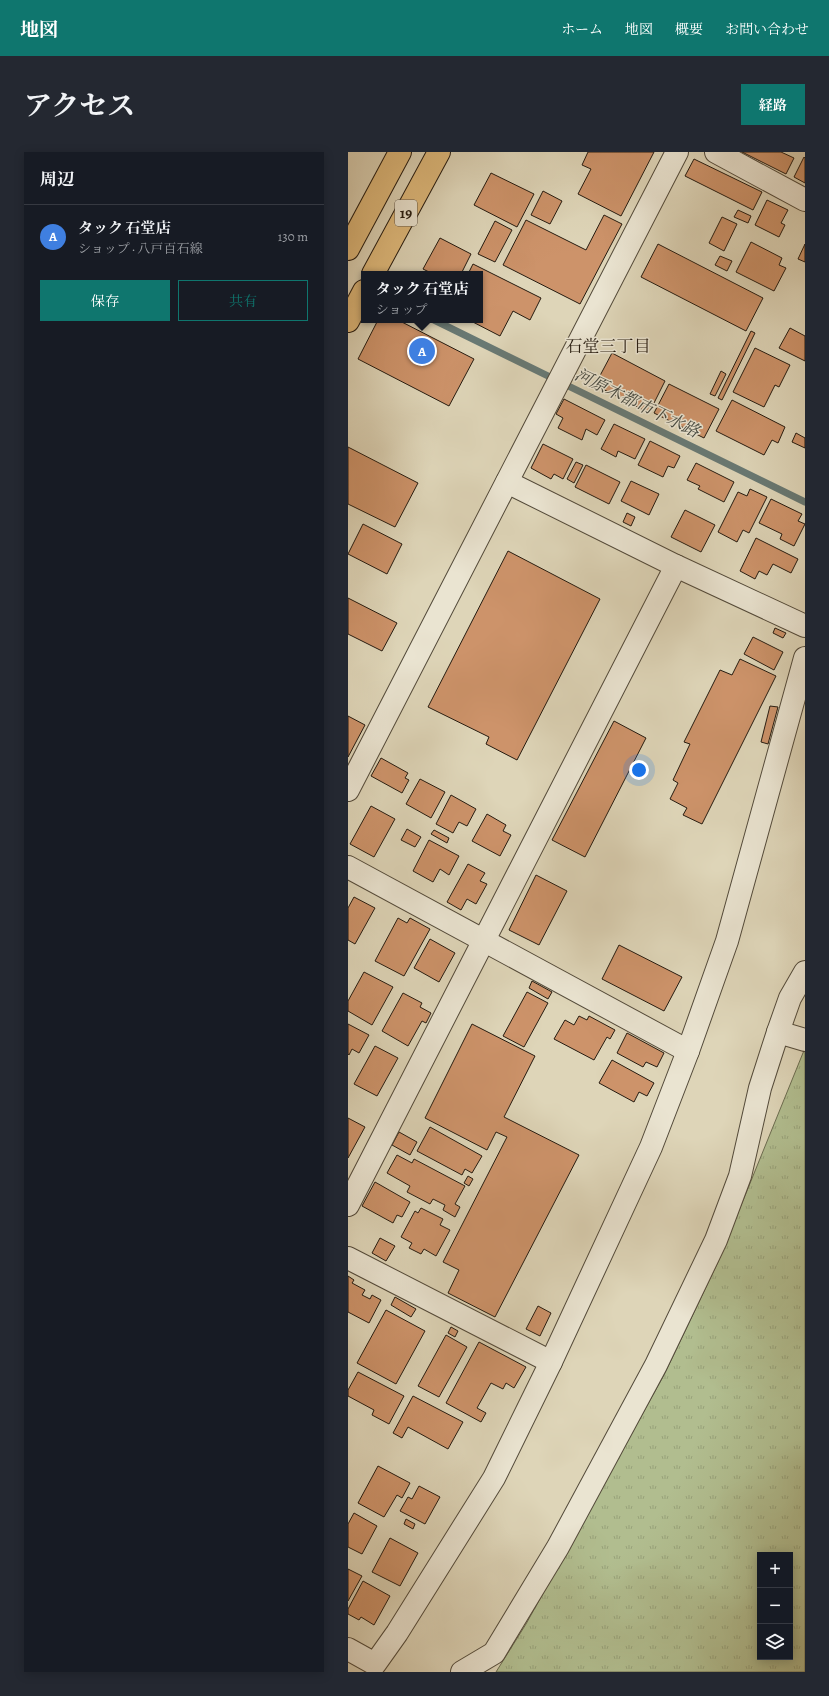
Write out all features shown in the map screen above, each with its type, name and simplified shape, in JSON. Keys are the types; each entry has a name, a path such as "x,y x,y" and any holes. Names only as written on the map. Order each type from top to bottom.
{"main road":[{"name":"19","path":"348,249 400,152"},
{"name":"19","path":"375,271 439,152"},
{"path":"348,321 361,297"}],"street":[{"path":"348,790 677,152"},
{"path":"716,152 805,200"},
{"path":"507,482 676,566 805,626"},
{"path":"348,1204 676,566"},
{"path":"348,1649 375,1664 397,1633 494,1478 551,1362 651,1147 688,1051 727,941 805,658"},
{"path":"348,867 688,1051"},
{"path":"462,1672 494,1653 558,1547 656,1365 716,1240 737,1183 760,1088 778,1032 790,998 805,972"},
{"path":"778,1032 805,1040"},
{"path":"348,1258 551,1362"}],"green space":[{"path":"805,1048 805,1672 496,1672 526,1624 664,1375 718,1262"}],"building":[{"path":"588,152 654,152 621,216 578,194 591,169 582,165"},
{"path":"742,152 781,152 794,158 786,174"},
{"path":"804,157 805,158 805,183 794,177"},
{"path":"694,159 762,192 753,210 685,176"},
{"path":"491,173 534,194 517,227 474,205"},
{"path":"543,191 562,201 550,224 531,215"},
{"path":"767,200 788,210 781,223 785,225 779,237 755,225"},
{"path":"738,210 751,216 748,223 734,217"},
{"path":"604,215 622,224 580,304 503,265 526,220 586,250"},
{"path":"722,217 737,224 724,251 709,243"},
{"path":"495,221 512,230 495,262 478,254"},
{"path":"440,238 471,254 462,271 427,271 423,269"},
{"path":"751,242 782,258 779,265 786,268 774,291 736,272"},
{"path":"658,244 763,298 746,331 641,277"},
{"path":"805,244 805,262 798,259"},
{"path":"720,256 732,261 727,271 715,265"},
{"path":"473,264 541,298 530,320 513,311 500,336 475,323 483,323 483,271 470,271"},
{"path":"376,323 404,323 474,359 449,406 358,359"},
{"path":"790,328 805,336 805,361 779,348"},
{"path":"751,331 755,333 722,400 718,398"},
{"path":"755,348 790,365 779,387 775,385 764,407 733,392"},
{"path":"612,353 665,381 649,413 595,385"},
{"path":"721,371 726,374 715,396 710,394"},
{"path":"669,384 719,409 704,438 654,413"},
{"path":"564,399 605,420 597,435 586,429 582,440 558,428 563,418 556,414"},
{"path":"732,400 785,427 778,443 772,440 764,455 716,431"},
{"path":"614,424 645,439 635,459 618,451 616,457 601,449"},
{"path":"796,433 805,438 805,448 792,442"},
{"path":"650,441 680,456 674,468 668,466 663,477 638,465"},
{"path":"543,444 573,459 563,479 554,474 551,479 531,468"},
{"path":"348,447 418,483 395,527 348,504"},
{"path":"576,462 583,465 574,483 567,479"},
{"path":"696,463 734,482 724,502 698,489 700,486 687,480"},
{"path":"586,465 620,482 609,504 575,487"},
{"path":"631,481 659,494 649,515 621,501"},
{"path":"750,489 767,497 749,533 743,530 737,542 718,532 738,492 747,496"},
{"path":"771,499 802,514 798,521 805,524 794,546 780,539 782,534 759,523"},
{"path":"685,510 715,525 701,552 671,537"},
{"path":"627,513 635,517 631,526 623,522"},
{"path":"363,524 402,544 387,574 348,554"},
{"path":"756,538 798,559 791,573 773,564 767,575 759,571 755,579 740,571"},
{"path":"508,551 600,599 517,760 486,744 489,737 428,707"},
{"path":"348,598 397,623 382,651 348,634"},
{"path":"775,628 786,633 783,638 773,633"},
{"path":"753,637 783,652 774,670 744,654"},
{"path":"740,659 776,676 702,824 683,815 687,808 670,799 678,783 673,780 690,744 684,742 720,670 732,675"},
{"path":"770,706 778,707 768,744 761,742"},
{"path":"348,716 365,725 348,757"},
{"path":"614,721 646,738 585,857 552,840"},
{"path":"381,758 408,773 405,778 409,780 402,793 371,776"},
{"path":"420,779 445,792 431,818 406,804"},
{"path":"451,795 476,809 467,826 459,822 453,833 436,824"},
{"path":"371,806 395,819 374,857 350,844"},
{"path":"487,814 506,825 503,831 511,835 500,856 472,841"},
{"path":"407,829 421,837 415,847 401,840"},
{"path":"434,830 449,838 447,843 431,834"},
{"path":"429,840 459,856 449,875 440,869 433,882 413,871"},
{"path":"468,864 485,873 480,881 487,884 476,904 467,899 461,910 447,902"},
{"path":"536,875 567,891 539,945 509,930"},
{"path":"354,897 375,908 355,944 348,940 348,908"},
{"path":"398,918 407,923 410,918 430,929 404,976 375,961"},
{"path":"430,939 455,953 439,982 414,968"},
{"path":"619,945 682,977 664,1011 602,979"},
{"path":"364,972 393,987 372,1025 348,1011 348,1001"},
{"path":"532,981 552,992 548,999 529,988"},
{"path":"527,992 548,1003 524,1047 503,1036"},
{"path":"403,993 422,1003 420,1007 431,1013 426,1023 422,1021 408,1046 382,1031"},
{"path":"579,1016 587,1020 589,1016 615,1030 610,1039 607,1037 594,1060 554,1039 565,1020 574,1025"},
{"path":"348,1024 369,1035 359,1053 352,1049 349,1055 348,1054"},
{"path":"472,1024 535,1056 504,1117 579,1155 495,1317 448,1293 459,1270 443,1262 507,1137 496,1132 487,1150 425,1118"},
{"path":"627,1033 664,1053 657,1067 646,1062 643,1067 617,1053"},
{"path":"375,1046 398,1058 377,1096 354,1084"},
{"path":"612,1060 654,1083 647,1096 639,1092 634,1102 599,1083"},
{"path":"348,1118 365,1127 348,1158"},
{"path":"430,1127 482,1156 472,1173 465,1169 462,1175 417,1151"},
{"path":"399,1132 417,1142 410,1155 392,1145"},
{"path":"397,1155 412,1163 414,1159 465,1186 455,1204 460,1207 455,1217 443,1210 445,1205 433,1199 430,1204 407,1192 410,1186 387,1173"},
{"path":"468,1176 473,1179 469,1186 464,1183"},
{"path":"375,1182 410,1202 402,1217 397,1215 393,1223 362,1206"},
{"path":"421,1208 443,1219 440,1225 450,1230 436,1256 424,1249 421,1254 409,1248 412,1243 401,1237 415,1211 418,1213"},
{"path":"380,1238 395,1246 386,1261 372,1253"},
{"path":"348,1276 354,1280 352,1283 365,1290 362,1295 370,1299 372,1295 381,1300 369,1323 348,1312"},
{"path":"395,1297 416,1309 411,1317 391,1305"},
{"path":"538,1306 551,1313 540,1336 526,1329"},
{"path":"386,1310 425,1331 396,1384 357,1363"},
{"path":"451,1327 458,1331 455,1337 448,1333"},
{"path":"446,1335 467,1347 439,1397 418,1386"},
{"path":"479,1342 526,1367 514,1388 506,1383 503,1389 491,1383 477,1408 486,1413 481,1422 446,1403"},
{"path":"358,1372 404,1396 389,1424 372,1415 374,1410 348,1396 348,1390"},
{"path":"413,1396 463,1422 448,1449 408,1427 402,1438 393,1433"},
{"path":"378,1466 410,1483 402,1498 397,1495 384,1517 358,1503"},
{"path":"419,1486 440,1497 425,1524 400,1511 408,1497 412,1499"},
{"path":"354,1513 377,1526 362,1554 348,1547 348,1524"},
{"path":"406,1519 415,1524 413,1529 404,1524"},
{"path":"390,1538 418,1553 400,1586 372,1572"},
{"path":"348,1569 362,1576 348,1601"},
{"path":"363,1581 390,1596 374,1625 361,1617 359,1620 348,1614 348,1609"}],"waterway":[{"name":"河原木都市下水路","path":"440,323 805,502"}],"place":[{"name":"タック 石堂店","path":"422,351"}],"district":[{"name":"石堂三丁目","path":"608,346"}]}
